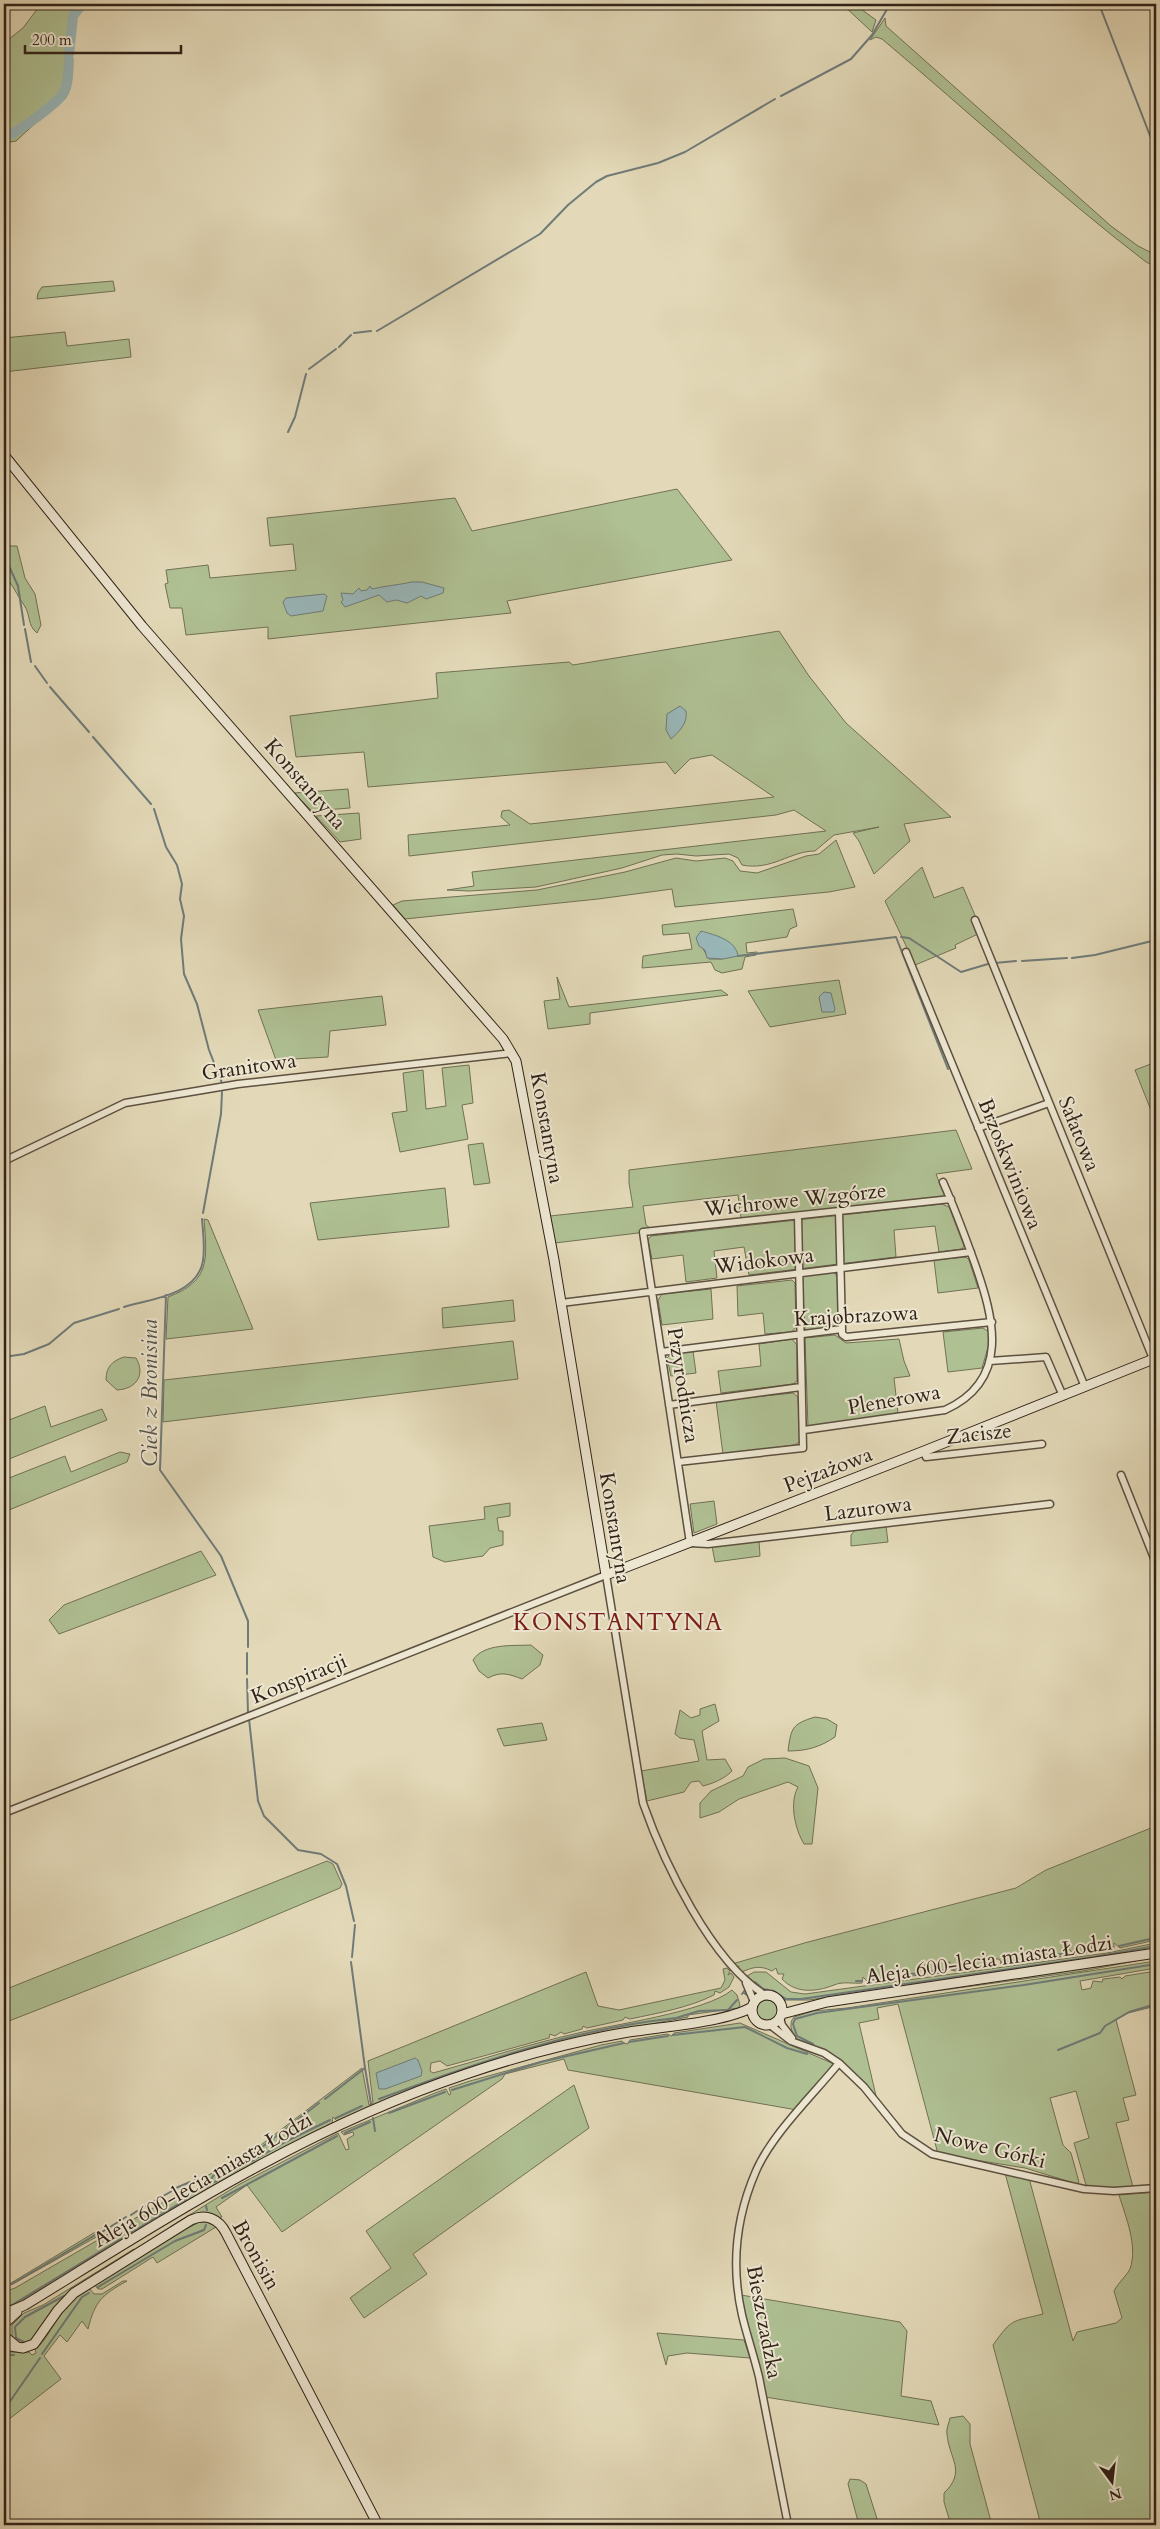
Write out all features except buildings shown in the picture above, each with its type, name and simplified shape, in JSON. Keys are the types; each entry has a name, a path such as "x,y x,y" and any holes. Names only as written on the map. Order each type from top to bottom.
{"street":[{"name":"Konstantyna","path":"4,455 142,626 497,1032 512,1053 519,1069 561,1303 643,1803 688,1902 730,1966 744,1980"},
{"name":"Sałatowa","path":"975,920 1155,1361"},
{"name":"Brzoskwiniowa","path":"906,952 1085,1387"},
{"name":"Granitowa","path":"4,1161 125,1103 238,1084 512,1053"},
{"path":"978,1128 1049,1103"},
{"name":"Plenerowa","path":"804,1430 945,1410 960,1401 978,1383 990,1361 993,1343 992,1322 971,1252 943,1182"},
{"name":"Wichrowe Wzgórze","path":"643,1232 951,1199"},
{"path":"839,1211 842,1329"},
{"path":"678,1462 803,1448 798,1216"},
{"name":"Przyrodnicza","path":"643,1232 690,1543"},
{"name":"Widokowa","path":"561,1303 971,1252"},
{"name":"Krajobrazowa","path":"661,1352 842,1329 842,1334 846,1338 992,1322"},
{"path":"990,1361 1046,1357 1063,1396"},
{"name":"Pejzażowa","path":"606,1574 1155,1361"},
{"path":"669,1404 801,1387"},
{"name":"Zacisze","path":"924,1452 926,1457 1042,1444"},
{"path":"1121,1475 1156,1563"},
{"name":"Lazurowa","path":"690,1543 708,1544 1050,1504"},
{"name":"Konspiracji","path":"4,1813 606,1574"},
{"name":"Aleja 600-lecia miasta Łodzi","path":"781,2012 827,2002 1156,1953"},
{"path":"744,1980 765,1995 776,1998 785,2030 796,2042"},
{"path":"744,1980 753,2004 754,2018 759,2024 770,2025 781,2012"},
{"path":"753,2004 765,1995"},
{"name":"Aleja 600-lecia miasta Łodzi","path":"724,2017 753,2004"},
{"name":"Aleja 600-lecia miasta Łodzi","path":"4,2314 25,2305 252,2168 311,2137 381,2105 470,2072 548,2050 621,2033 724,2017 754,2018"},
{"name":"Nowe Górki","path":"770,2025 796,2042 824,2053 838,2063 864,2087 902,2134 932,2154 1084,2189 1114,2191 1156,2188"},
{"name":"Bieszczadzka","path":"788,2525 759,2378 742,2315 736,2279 735,2252 746,2200 756,2170 770,2145 838,2063"},
{"name":"Bronisin","path":"19,2348 28,2347 36,2342 62,2305 82,2288 191,2220 202,2216 213,2218 226,2233 378,2525"},
{"name":"Aleja 600-lecia miasta Łodzi","path":"4,2324 25,2305"},
{"path":"4,2336 19,2348"},
{"path":"4,2345 19,2348"}],"green space":[{"path":"41,4 84,4 77,11 66,98 53,107 16,141 4,143 4,43 23,28"},
{"path":"842,4 854,4 876,20 872,32"},
{"path":"885,18 886,26 1111,226 1138,246 1156,255 1156,267 1146,262 1079,208 882,39 876,37 870,40"},
{"path":"113,281 115,291 37,299 42,287"},
{"path":"65,332 67,346 129,339 131,357 4,372 4,338"},
{"path":"677,489 732,560 507,601 511,613 268,639 268,627 186,635 182,608 170,608 165,584 168,583 166,570 208,565 210,578 296,570 293,544 270,546 267,518 455,498 472,531"},
{"path":"4,546 17,546 25,578 35,594 41,625 37,633 32,627 26,609 4,575"},
{"path":"779,631 809,676 846,723 951,817 904,824 910,841 874,874 859,841 853,833 879,827 834,835 815,851 797,854 763,865 742,865 738,858 729,854 696,856 662,855 622,868 536,887 469,891 447,890 474,886 472,872 826,831 794,810 776,815 409,856 408,835 510,825 501,817 502,811 509,810 530,824 774,797 712,755 690,759 675,774 666,762 368,787 364,752 296,757 290,716 438,698 436,673 569,662 573,665"},
{"path":"348,789 350,808 312,811 294,793"},
{"path":"359,813 361,839 340,842 316,816"},
{"path":"836,840 855,887 829,892 675,907 672,889 598,899 405,919 393,905 402,901 537,890 625,872 676,858 696,861 725,858 733,861 740,871 757,873 806,856 819,854"},
{"path":"922,867 934,898 963,887 982,932 955,945 956,948 915,965 885,901"},
{"path":"793,909 797,926 790,929 787,937 746,943 747,953 757,952 756,955 745,957 742,969 722,973 715,970 711,962 642,968 643,956 692,949 689,933 663,935 662,925","holes":["717,936 730,943 723,959 709,959 702,947"]},
{"path":"557,977 569,1007 721,990 728,995 590,1013 590,1024 548,1029 544,1001 560,999"},
{"path":"839,980 846,1014 770,1027 748,991"},
{"path":"382,996 386,1025 330,1031 328,1057 276,1060 258,1010"},
{"path":"1156,1062 1156,1123 1135,1070"},
{"path":"469,1065 473,1103 462,1105 468,1139 400,1152 392,1113 407,1111 403,1073 423,1070 426,1109 446,1106 442,1068"},
{"path":"956,1130 972,1169 936,1174 945,1197 741,1218 738,1195 643,1206 646,1225 650,1228 638,1233 555,1243 550,1216 633,1207 629,1170"},
{"path":"483,1143 490,1183 474,1185 468,1145"},
{"path":"445,1188 449,1227 318,1240 310,1203"},
{"path":"942,1204 949,1207 964,1246 962,1249 939,1252 935,1226 894,1230 896,1257 749,1275 744,1247 714,1251 717,1278 686,1282 683,1255 652,1259 648,1240 651,1236"},
{"path":"204,1219 208,1220 253,1329 166,1339 168,1297 192,1284 199,1276 203,1267 206,1246"},
{"path":"966,1257 969,1260 978,1288 938,1293 934,1260"},
{"path":"834,1271 837,1277 839,1327 805,1331 802,1276"},
{"path":"792,1280 795,1283 796,1327 792,1332 765,1334 763,1313 738,1316 737,1286"},
{"path":"711,1289 713,1319 662,1325 658,1300 662,1294"},
{"path":"513,1300 515,1321 443,1328 442,1308"},
{"path":"983,1328 989,1332 989,1344 982,1368 948,1372 943,1332"},
{"path":"835,1335 846,1343 899,1339 910,1376 894,1378 898,1413 808,1427 805,1338"},
{"path":"792,1339 797,1345 797,1381 793,1384 721,1393 718,1371 761,1366 759,1344"},
{"path":"513,1341 518,1379 163,1422 164,1380"},
{"path":"693,1351 696,1373 671,1376 667,1358 671,1354"},
{"path":"124,1357 136,1358 139,1364 139,1375 134,1384 117,1390 106,1380 106,1375 110,1365"},
{"path":"793,1393 798,1397 800,1441 795,1445 723,1454 716,1401"},
{"path":"45,1406 51,1427 102,1409 107,1420 4,1461 4,1422"},
{"path":"120,1452 130,1454 127,1462 4,1512 4,1480 65,1456 71,1472"},
{"path":"714,1501 717,1524 694,1533 690,1504"},
{"path":"510,1503 510,1516 497,1518 499,1531 503,1531 503,1545 490,1548 483,1556 445,1562 433,1557 429,1526 485,1519 484,1507"},
{"path":"886,1526 888,1542 851,1546 851,1535 855,1530"},
{"path":"759,1541 760,1556 715,1562 712,1546"},
{"path":"201,1551 216,1575 59,1634 49,1620 64,1605"},
{"path":"531,1645 543,1655 540,1665 522,1679 505,1674 497,1674 488,1678 479,1671 473,1660 491,1648"},
{"path":"715,1704 719,1721 702,1731 707,1760 725,1759 732,1771 711,1784 703,1786 699,1781 691,1782 684,1792 647,1801 641,1771 699,1761 694,1740 680,1738 675,1734 680,1710 691,1718 700,1715 700,1709"},
{"path":"815,1717 827,1719 837,1725 835,1737 813,1748 788,1751 790,1737 794,1728 802,1722"},
{"path":"542,1723 547,1740 504,1746 497,1729"},
{"path":"785,1758 809,1766 818,1788 812,1844 804,1844 798,1831 794,1816 794,1801 798,1787 788,1782 739,1799 719,1812 700,1818 700,1803 711,1791 743,1776 748,1767 764,1759"},
{"path":"1156,1826 1156,1940 1120,1948 1114,1943 1114,1949 1098,1952 1092,1946 1091,1952 1074,1955 1070,1950 1066,1950 1065,1956 1003,1965 999,1959 995,1959 994,1966 955,1971 951,1970 950,1962 946,1963 945,1973 927,1974 924,1964 920,1965 920,1975 895,1978 891,1973 887,1974 886,1979 868,1982 863,1977 862,1983 841,1983 813,1990 800,1989 788,1984 782,1979 784,1974 778,1974 776,1968 772,1971 757,1967 742,1972 738,1969 739,1966 736,1967 732,1964 808,1942 1016,1888 1046,1870"},
{"path":"327,1861 333,1864 342,1884 340,1888 233,1933 4,2023 4,1990"},
{"path":"1156,1943 1156,1949 809,2000 785,2000 774,1993 765,1991 747,1976 754,1972 766,1972 791,1992 805,1994 1107,1953"},
{"path":"1156,1957 1083,1971 855,2002"},
{"path":"1156,1961 1156,1968 1080,1981 1082,1990 1091,1988 1093,1981 1102,1982 1103,1979 1120,1977 1122,1979 1125,1976 1156,1971 1156,2006 1128,2013 1116,2020 1136,2095 1123,2098 1129,2120 1116,2123 1133,2187 1099,2188 1086,2185 1074,2143 1089,2138 1076,2091 1050,2098 1063,2145 1071,2153 1079,2182 1077,2184 1025,2168 938,2154 898,2004 877,2008 879,2019 859,2023 877,2100 847,2066 826,2052 795,2038 791,2028 791,2022 794,2017 813,2011 847,2008"},
{"path":"727,1968 730,1971 728,1975 731,1973 734,1977 729,1987 720,1993 715,1991 714,1995 694,2003 673,2010 630,2019 625,2017 623,2020 587,2028 583,2026 582,2029 564,2034 561,2032 555,2036 550,2034 549,2038 447,2066 440,2061 431,2063 430,2071 433,2073 556,2038 680,2011 719,1998 732,1990 737,1995 740,2005 738,2008 688,2015 688,2017 630,2028 405,2092 337,2121 333,2117 332,2123 253,2163 106,2251 105,2249 92,2257 93,2259 35,2296 4,2309 4,2292 15,2288 184,2190 189,2189 193,2193 201,2190 199,2184 203,2178 253,2151 362,2068 369,2105 373,2103 368,2061 586,1972 598,2006 619,2010 721,1988 725,1980 723,1969"},
{"path":"767,2000 775,2003 778,2011 775,2019 767,2022 759,2019 756,2011 759,2003"},
{"path":"740,2023 834,2064 797,2110 568,2070 564,2059 505,2074 502,2079 282,2232 247,2185 216,2207 222,2217 170,2227 238,2185 338,2133 346,2150 349,2149 347,2139 354,2135 353,2132 344,2135 341,2132 446,2089 449,2095 451,2094 449,2088 470,2081 601,2045 622,2041 625,2044 629,2043 630,2040 667,2034 672,2036 674,2033"},
{"path":"574,2085 589,2128 413,2254 427,2274 364,2318 350,2298 391,2268 366,2231"},
{"path":"1005,2173 1029,2178 1073,2341 1077,2332 1116,2323 1122,2318 1114,2291 1130,2269 1133,2251 1128,2222 1119,2195 1156,2192 1156,2525 1041,2525 993,2345 1009,2325 1019,2320 1043,2314"},
{"path":"200,2222 207,2222 216,2227 157,2263 153,2257 102,2289 98,2289 94,2284 179,2232"},
{"path":"97,2231 98,2236 11,2285 11,2283"},
{"path":"134,2249 77,2287 34,2340 20,2344 12,2339 12,2325 24,2313 43,2305"},
{"path":"123,2281 127,2281 111,2290 97,2305 88,2329 82,2321 67,2342 60,2335 44,2356 61,2379 4,2423 4,2352 29,2352 32,2355 36,2353 35,2349 47,2337 61,2312 74,2299 89,2288 94,2294 102,2294"},
{"path":"741,2295 900,2322 907,2331 901,2396 931,2401 939,2425 765,2397"},
{"path":"657,2333 744,2340 750,2358 687,2353 668,2356 666,2365"},
{"path":"963,2416 970,2424 970,2444 992,2525 951,2525 944,2502 944,2493 951,2485 956,2471 948,2443 947,2428 950,2418"},
{"path":"850,2479 860,2480 866,2484 879,2525 859,2525 848,2484"}],"water":[{"path":"422,582 444,588 443,593 426,599 421,596 407,603 396,600 387,602 379,595 345,607 341,602 343,600 341,593 353,594 359,588 361,591 367,590 370,586 372,589"},
{"path":"324,594 327,596 323,611 291,616 287,613 283,602 286,598"},
{"path":"680,706 686,711 686,719 680,730 671,739 666,730 667,714"},
{"path":"701,931 718,936 729,942 736,950 738,956 723,959 707,958 705,950 699,946 696,938"},
{"path":"824,992 831,993 834,1012 822,1012 819,997"},
{"path":"415,2058 418,2060 422,2071 421,2076 385,2089 379,2089 376,2073"}],"waterway":[{"path":"69,54 73,16 82,4"},
{"path":"781,96 851,59 872,35 890,4"},
{"path":"1099,4 1156,151"},
{"path":"4,137 35,119 63,94 67,82 69,60"},
{"path":"377,331 540,234 568,205 596,182 607,176 658,163 685,152 775,99"},
{"path":"354,333 371,331"},
{"path":"339,347 351,335"},
{"path":"309,369 336,349"},
{"path":"288,432 295,417 306,374"},
{"name":"Ciek z Bronisina","path":"4,555 18,586 24,625"},
{"name":"Ciek z Bronisina","path":"25,629 31,662"},
{"name":"Ciek z Bronisina","path":"35,666 47,683"},
{"name":"Ciek z Bronisina","path":"50,687 89,732"},
{"name":"Ciek z Bronisina","path":"93,737 151,804"},
{"name":"Ciek z Bronisina","path":"154,809 166,847 177,865 182,884 180,899 184,916 181,939 184,974 197,1004 209,1050 222,1083"},
{"path":"738,956 896,937 948,1069"},
{"path":"901,937 909,938 961,972 988,964"},
{"path":"1072,958 1095,955 1156,940"},
{"path":"1022,961 1067,958"},
{"path":"995,963 1016,961"},
{"name":"Ciek z Bronisina","path":"203,1213 221,1114 222,1092"},
{"name":"Ciek z Bronisina","path":"124,1307 169,1295 190,1284 202,1265 204,1254 202,1219"},
{"name":"Ciek z Bronisina","path":"166,1295 160,1470 221,1556 248,1621 248,1647"},
{"name":"Ciek z Bronisina","path":"4,1357 24,1354 49,1344 74,1323 119,1309"},
{"name":"Ciek z Bronisina","path":"247,1653 247,1674"},
{"name":"Ciek z Bronisina","path":"247,1679 248,1713"},
{"name":"Ciek z Bronisina","path":"249,1719 258,1801 264,1816 298,1850 321,1854 337,1864 346,1886 354,1921"},
{"name":"Ciek z Bronisina","path":"352,1957 355,1925"},
{"path":"1119,1946 1150,1939"},
{"path":"755,1982 763,1989 774,1991 786,1999 801,1999 1093,1957 1156,1946"},
{"path":"1097,1950 1113,1947"},
{"path":"1073,1953 1090,1951"},
{"path":"1001,1963 1044,1955 1065,1954"},
{"name":"Ciek z Bronisina","path":"325,2099 365,2068 351,1962"},
{"path":"953,1969 995,1964"},
{"path":"813,2044 797,2036 793,2024 795,2019 817,2013 1024,1985 1156,1964"},
{"path":"927,1972 945,1970"},
{"path":"895,1976 920,1973"},
{"path":"868,1980 885,1978"},
{"path":"856,1981 862,1981"},
{"path":"742,1994 745,1990"},
{"path":"744,1993 750,1997"},
{"path":"379,2099 488,2060 525,2049 600,2030 676,2018 699,2011 728,2010 737,2000"},
{"path":"1058,2050 1100,2033 1105,2026 1129,2012 1156,2004"},
{"path":"673,2035 745,2027 787,2048 807,2054"},
{"path":"629,2042 668,2036"},
{"path":"452,2090 541,2062 624,2043"},
{"path":"365,2068 371,2104"},
{"path":"389,2113 445,2092"},
{"name":"Ciek z Bronisina","path":"207,2187 213,2176 257,2151 319,2103"},
{"path":"336,2118 362,2106"},
{"path":"373,2118 375,2131"},
{"path":"215,2182 287,2141 330,2120"},
{"path":"345,2133 370,2122"},
{"path":"222,2198 337,2136"},
{"path":"202,2181 207,2184"},
{"path":"176,2188 190,2182"},
{"path":"142,2208 172,2191"},
{"path":"4,2306 12,2305 190,2197"},
{"name":"Ciek z Bronisina","path":"206,2206 207,2210"},
{"path":"131,2215 137,2211"},
{"path":"102,2232 126,2217"},
{"name":"Ciek z Bronisina","path":"98,2287 175,2241 204,2230 206,2225"},
{"path":"12,2284 97,2234"},
{"name":"Ciek z Bronisina","path":"42,2354 82,2297 89,2293"},
{"path":"24,2342 16,2338 15,2327 25,2317 64,2296"},
{"path":"4,2355 14,2355"},
{"name":"Ciek z Bronisina","path":"4,2410 40,2358"}],"district":[{"name":"KONSTANTYNA","path":"618,1622"}]}
